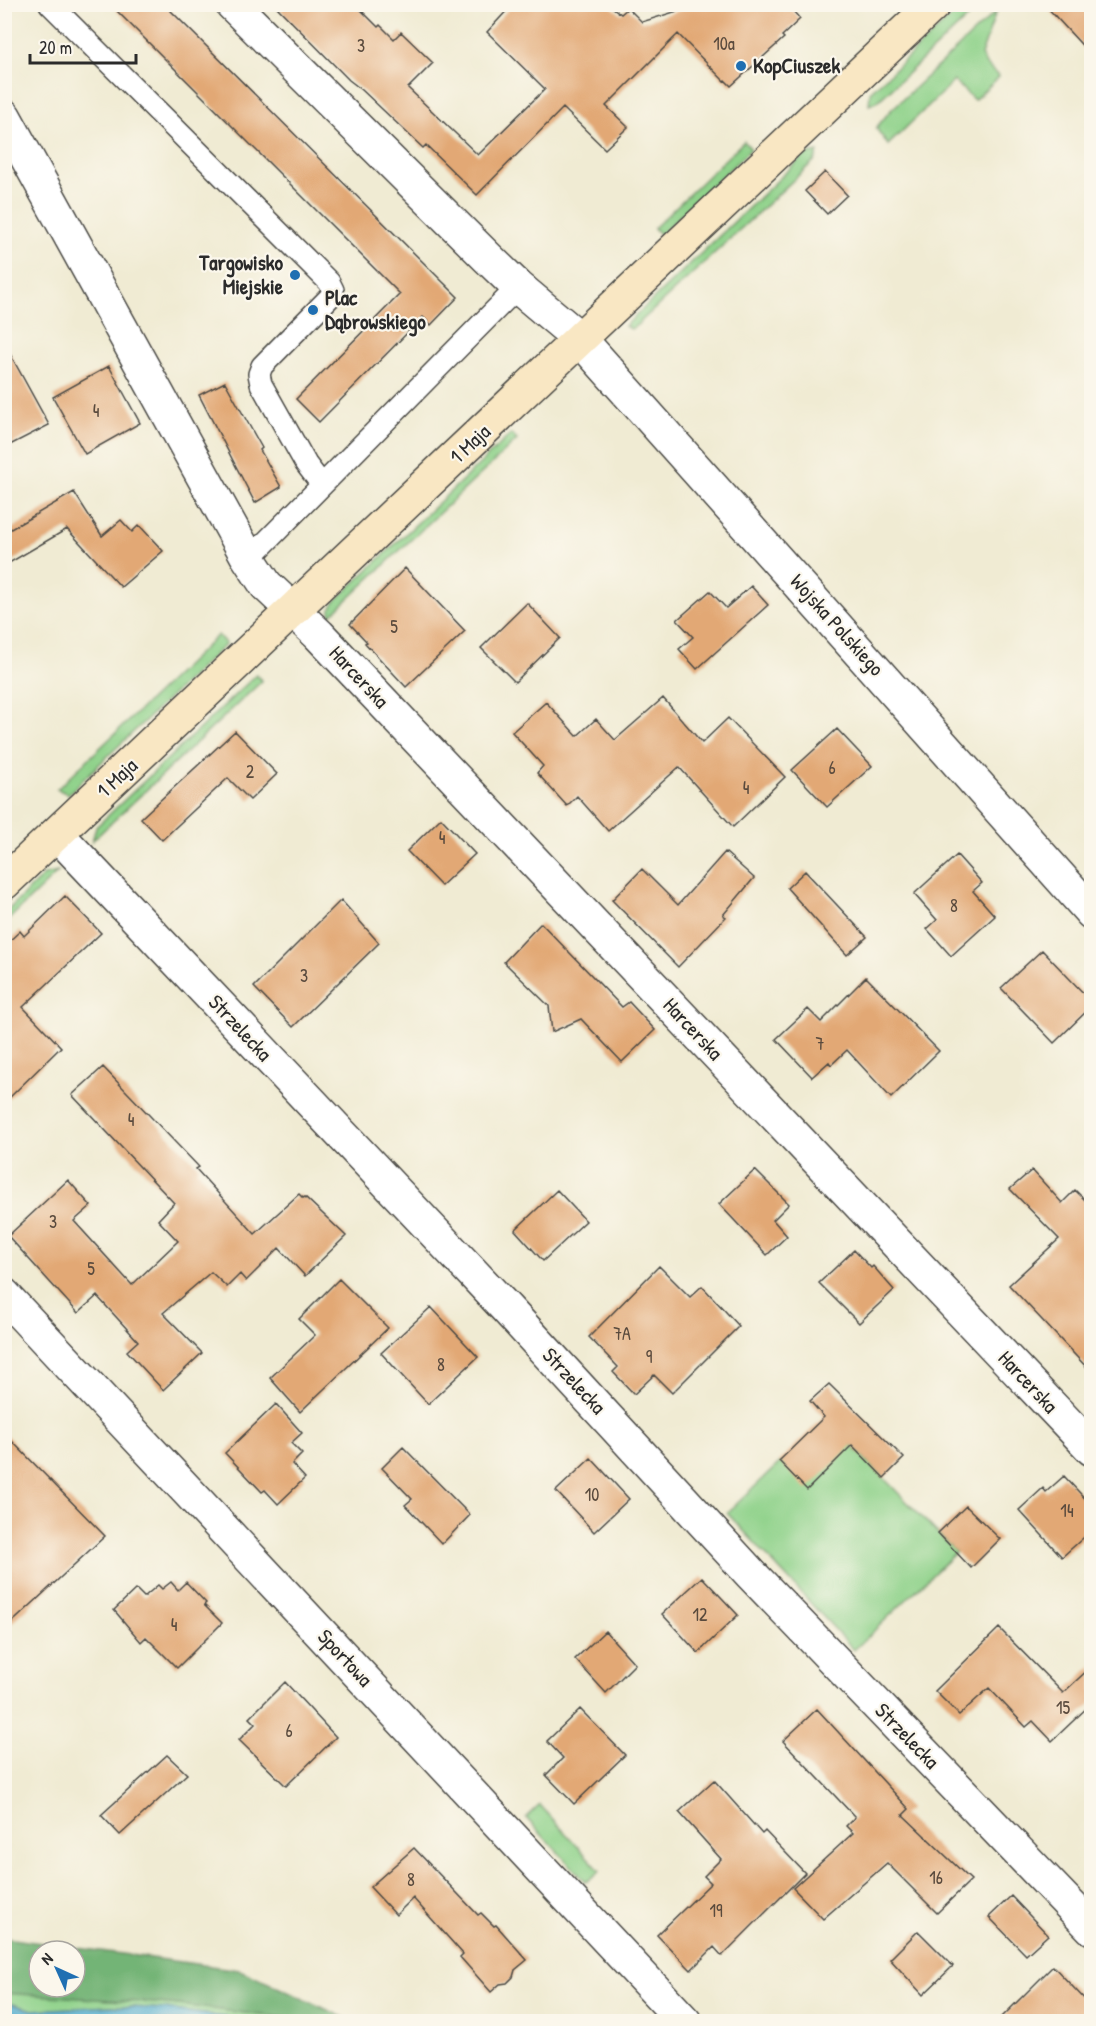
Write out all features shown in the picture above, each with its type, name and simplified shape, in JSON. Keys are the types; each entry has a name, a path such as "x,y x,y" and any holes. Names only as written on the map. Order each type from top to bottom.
{"main road":[{"name":"1 Maja","path":"4,884 934,4"}],"street":[{"path":"232,4 518,287 580,339"},
{"path":"4,116 247,556 266,585 293,611"},
{"name":"Wojska Polskiego","path":"580,339 1092,913"},
{"name":"Harcerska","path":"293,611 319,635 1092,1449"},
{"name":"Strzelecka","path":"57,834 505,1307 751,1574 1092,1928"},
{"name":"Sportowa","path":"4,1294 685,2022"}],"lane":[{"path":"50,4 329,282 333,291 330,297 262,366 259,374 261,384 306,464 322,485"},
{"path":"247,556 260,548 518,287"}],"green space":[{"path":"964,5 981,5 878,101 869,105 870,92"},
{"path":"1003,5 996,12 981,55 986,64 999,77 974,100 954,81 888,145 876,128 890,111"},
{"path":"744,141 751,149 660,235 654,228"},
{"path":"818,152 815,160 637,325 631,329 625,326 804,155"},
{"path":"511,434 517,440 330,616 334,602"},
{"path":"218,635 226,644 68,794 57,789"},
{"path":"256,675 262,681 92,841 96,827"},
{"path":"58,872 5,923 5,913 44,875"},
{"path":"826,1419 956,1552 854,1650 727,1513"},
{"path":"540,1805 600,1871 586,1882 526,1818"},
{"path":"5,1938 27,1941 27,1994 5,1993"},
{"path":"87,1949 240,1970 352,2021 298,2021 171,2004 87,1998"},
{"path":"4,1990 27,1992 27,1999 87,1999 87,1997 171,2004 298,2021 255,2021 165,2009 112,2006 33,2010 5,2002"}],"water":[{"path":"4,2002 33,2010 112,2006 165,2009 255,2021 5,2021"}],"building":[{"path":"110,4 164,4 458,297 431,325 423,317 319,422 296,399 400,294"},
{"path":"274,4 355,4 394,39 401,32 433,63 408,88 478,155 545,89 487,32 513,4 608,4 621,14 628,8 642,22 700,4 787,4 800,19 782,36 784,38 731,86 678,34 606,106 628,127 605,149 563,108 477,195 426,145 423,148 349,80"},
{"path":"1044,4 1092,4 1092,56"},
{"path":"825,172 847,195 827,214 805,191"},
{"path":"4,343 49,425 4,448"},
{"path":"109,366 140,423 85,454 53,397"},
{"path":"225,382 281,487 255,503 199,395"},
{"path":"74,492 102,536 121,520 132,532 139,525 163,551 121,587 67,529 4,566 4,533"},
{"path":"405,568 465,631 406,687 350,624"},
{"path":"751,586 768,605 697,669 679,649 693,637 677,620 710,591 726,608"},
{"path":"527,603 560,638 515,682 481,648"},
{"path":"663,698 702,743 728,718 785,777 733,827 679,767 608,831 577,796 567,806 537,773 543,766 512,732 546,702 577,736 596,719 615,740"},
{"path":"837,729 872,766 827,807 792,770"},
{"path":"235,731 277,774 250,800 228,778 162,840 141,818"},
{"path":"441,818 475,854 441,886 407,851"},
{"path":"725,852 754,878 723,915 726,917 678,967 612,900 642,869 678,905"},
{"path":"957,855 982,883 973,891 995,916 951,956 927,929 937,920 914,894"},
{"path":"805,871 867,937 847,955 787,888"},
{"path":"65,896 101,933 23,1007 61,1047 4,1103 4,946 20,931 24,936"},
{"path":"341,900 379,943 293,1027 254,987"},
{"path":"541,923 622,1007 629,1002 655,1030 622,1062 581,1019 552,1032 549,1006 504,962"},
{"path":"1042,950 1092,1002 1092,1006 1054,1043 1001,988"},
{"path":"866,977 939,1051 891,1098 847,1050 831,1065 829,1062 812,1077 776,1039 808,1009 821,1022"},
{"path":"103,1067 199,1167 196,1169 255,1234 299,1194 346,1236 305,1276 279,1248 246,1281 240,1274 227,1287 211,1272 163,1313 202,1353 163,1390 127,1351 138,1341 97,1296 78,1313 8,1236 68,1180 91,1206 74,1221 132,1285 178,1241 158,1220 174,1203 72,1095"},
{"path":"755,1170 789,1204 773,1220 787,1236 767,1255 719,1204"},
{"path":"1032,1170 1062,1203 1075,1190 1092,1207 1092,1373 1009,1285 1059,1239 1010,1189"},
{"path":"557,1190 586,1221 543,1261 515,1230"},
{"path":"854,1250 871,1268 873,1266 894,1290 859,1323 819,1283"},
{"path":"659,1266 690,1297 702,1286 739,1326 672,1393 654,1375 634,1394 613,1372 618,1367 589,1337"},
{"path":"339,1279 388,1328 300,1412 270,1378 315,1335 299,1319"},
{"path":"431,1307 478,1357 428,1404 381,1353"},
{"path":"829,1384 904,1458 884,1478 852,1445 807,1490 779,1461 824,1417 810,1401"},
{"path":"276,1404 302,1433 291,1443 302,1454 292,1464 305,1478 278,1504 265,1490 262,1492 225,1453"},
{"path":"4,1433 105,1536 4,1630"},
{"path":"403,1447 470,1515 442,1544 405,1505 412,1499 382,1468"},
{"path":"591,1458 629,1499 594,1532 556,1491"},
{"path":"1064,1476 1092,1506 1092,1530 1062,1557 1019,1510 1043,1488 1046,1492"},
{"path":"966,1506 1000,1539 971,1568 938,1533"},
{"path":"702,1577 738,1615 698,1653 662,1614"},
{"path":"171,1582 178,1590 186,1582 222,1623 177,1668 146,1637 141,1642 114,1610 136,1589 144,1597 158,1585 162,1589"},
{"path":"999,1628 1063,1693 1092,1666 1092,1703 1052,1741 1033,1721 1026,1727 989,1688 959,1715 935,1691"},
{"path":"605,1631 635,1664 606,1693 575,1659"},
{"path":"285,1682 336,1737 286,1786 239,1740 255,1724 249,1718"},
{"path":"580,1709 625,1755 574,1804 546,1775 563,1758 547,1741"},
{"path":"817,1709 909,1809 903,1815 971,1880 937,1913 887,1863 823,1919 793,1888 853,1833 846,1826 855,1817 783,1741"},
{"path":"167,1755 187,1774 120,1835 101,1815"},
{"path":"714,1780 762,1834 765,1831 805,1873 722,1956 714,1947 691,1970 657,1935 711,1883 704,1876 721,1859 679,1812"},
{"path":"414,1848 478,1915 481,1913 494,1926 496,1925 527,1960 515,1970 513,1977 507,1983 500,1984 491,1992 460,1957 463,1954 413,1898 396,1915 370,1887"},
{"path":"1011,1896 1048,1935 1026,1955 989,1917"},
{"path":"918,1931 953,1966 923,1995 890,1959"},
{"path":"1053,1966 1092,2007 1092,2022 997,2022"}],"place":[{"name":"KopCiuszek","path":"741,66"},
{"name":"Targowisko Miejskie","path":"295,275"},
{"name":"Plac Dąbrowskiego","path":"313,310"}]}
